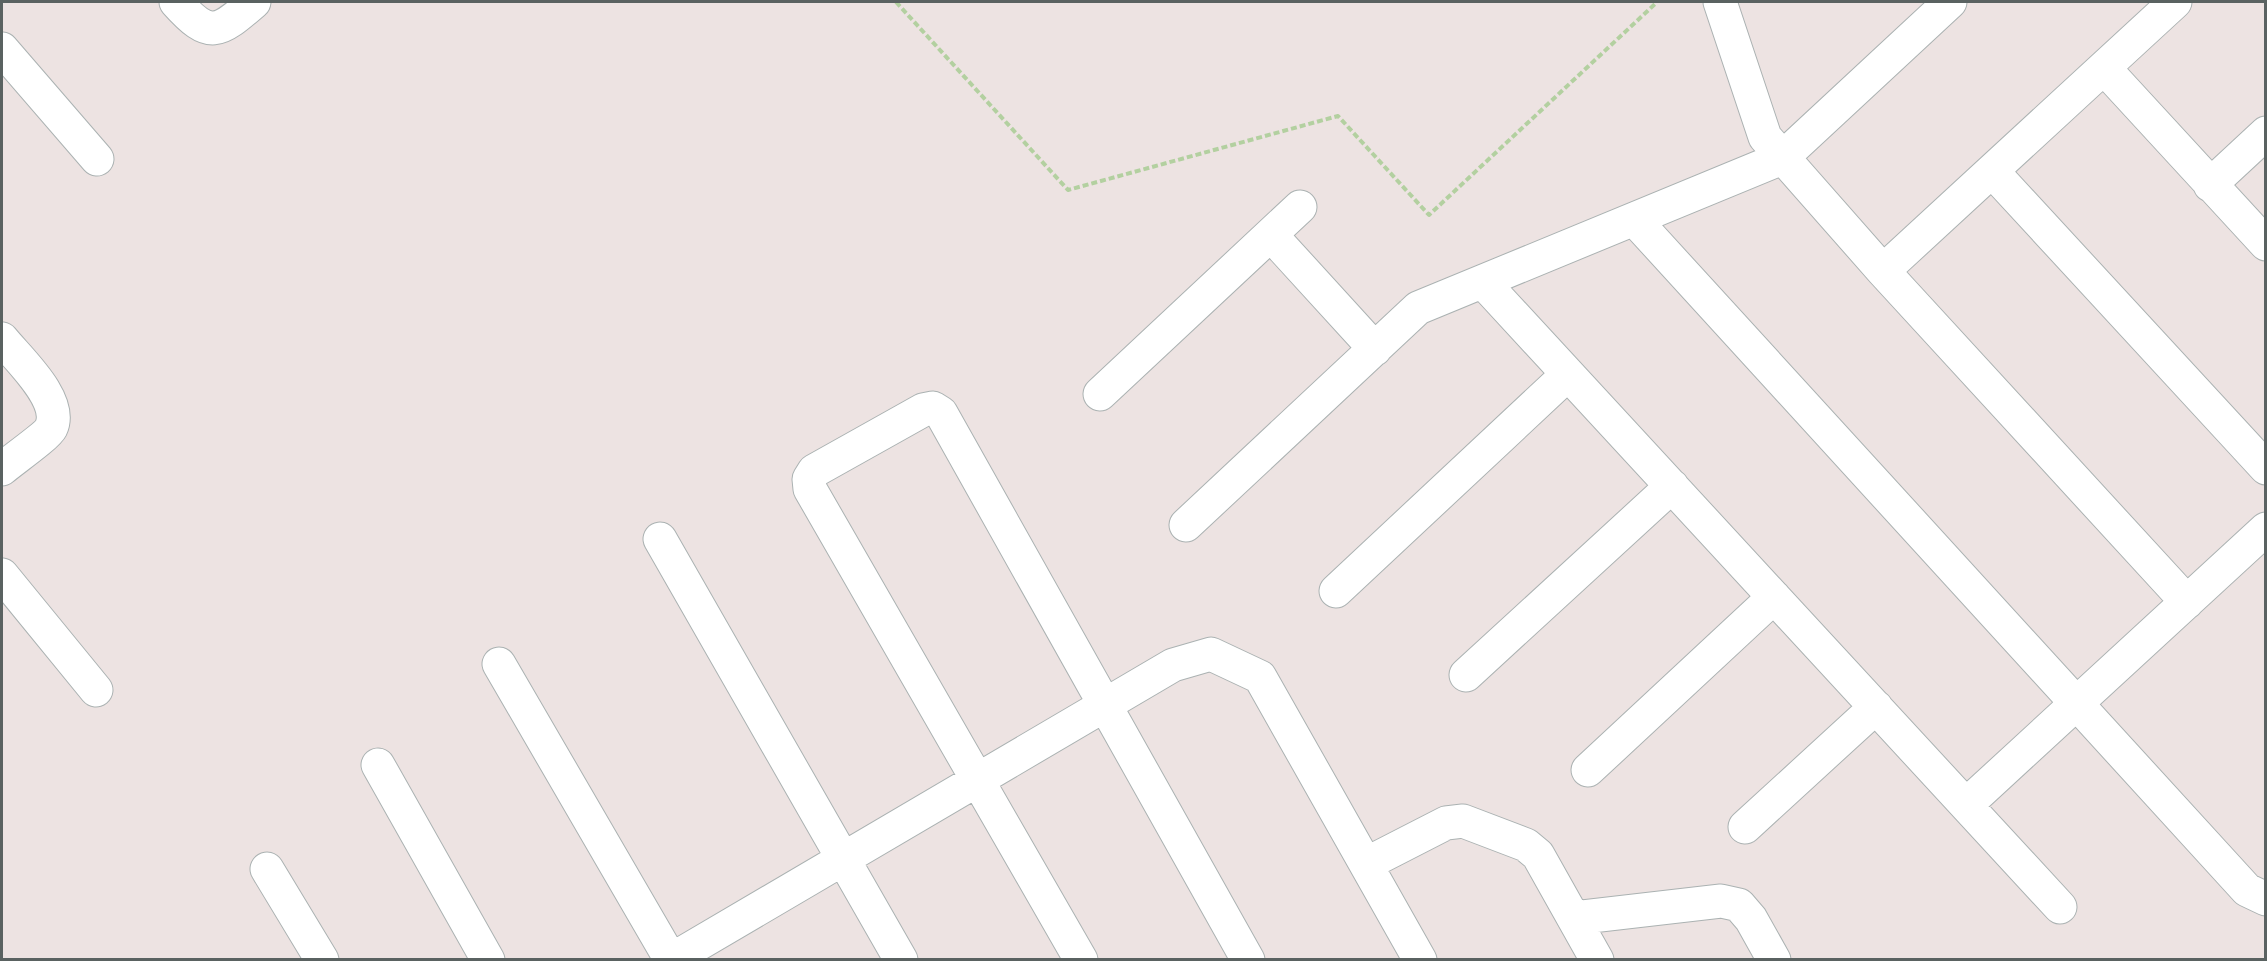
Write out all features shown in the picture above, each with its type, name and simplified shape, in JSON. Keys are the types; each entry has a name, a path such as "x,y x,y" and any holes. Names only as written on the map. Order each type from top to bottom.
{"street":[{"path":"176,2 189,16 208,29 219,28 254,2"},
{"path":"1186,525 1419,308 1782,158 1950,2"},
{"path":"1883,271 2175,2"},
{"path":"1724,4 1765,137 1883,271 2187,602"},
{"path":"2,50 97,159"},
{"path":"2104,68 2265,244"},
{"path":"2210,185 2265,133"},
{"path":"1992,171 2265,468"},
{"path":"1100,394 1300,207"},
{"path":"1634,219 2247,890 2265,899"},
{"path":"1271,235 1375,349"},
{"path":"1483,282 2060,907"},
{"path":"2,339 45,390 54,412 51,429 2,469"},
{"path":"1336,591 1568,374"},
{"path":"1081,960 810,489 808,479 814,471 923,410 933,408 941,413 1248,960"},
{"path":"1466,675 1672,486"},
{"path":"1966,805 2265,529"},
{"path":"660,539 901,960"},
{"path":"2,575 96,690"},
{"path":"1588,770 1773,597"},
{"path":"499,664 671,960 1173,665 1210,654 1260,677 1420,960"},
{"path":"1745,827 1876,707"},
{"path":"378,765 488,960"},
{"path":"1366,864 1446,823 1463,821 1526,845 1538,855 1597,960"},
{"path":"267,869 322,960"},
{"path":"1574,918 1721,901 1739,905 1751,919 1774,960"}],"path":[{"path":"896,2 1068,190 1338,116 1429,215 1655,4"}]}
